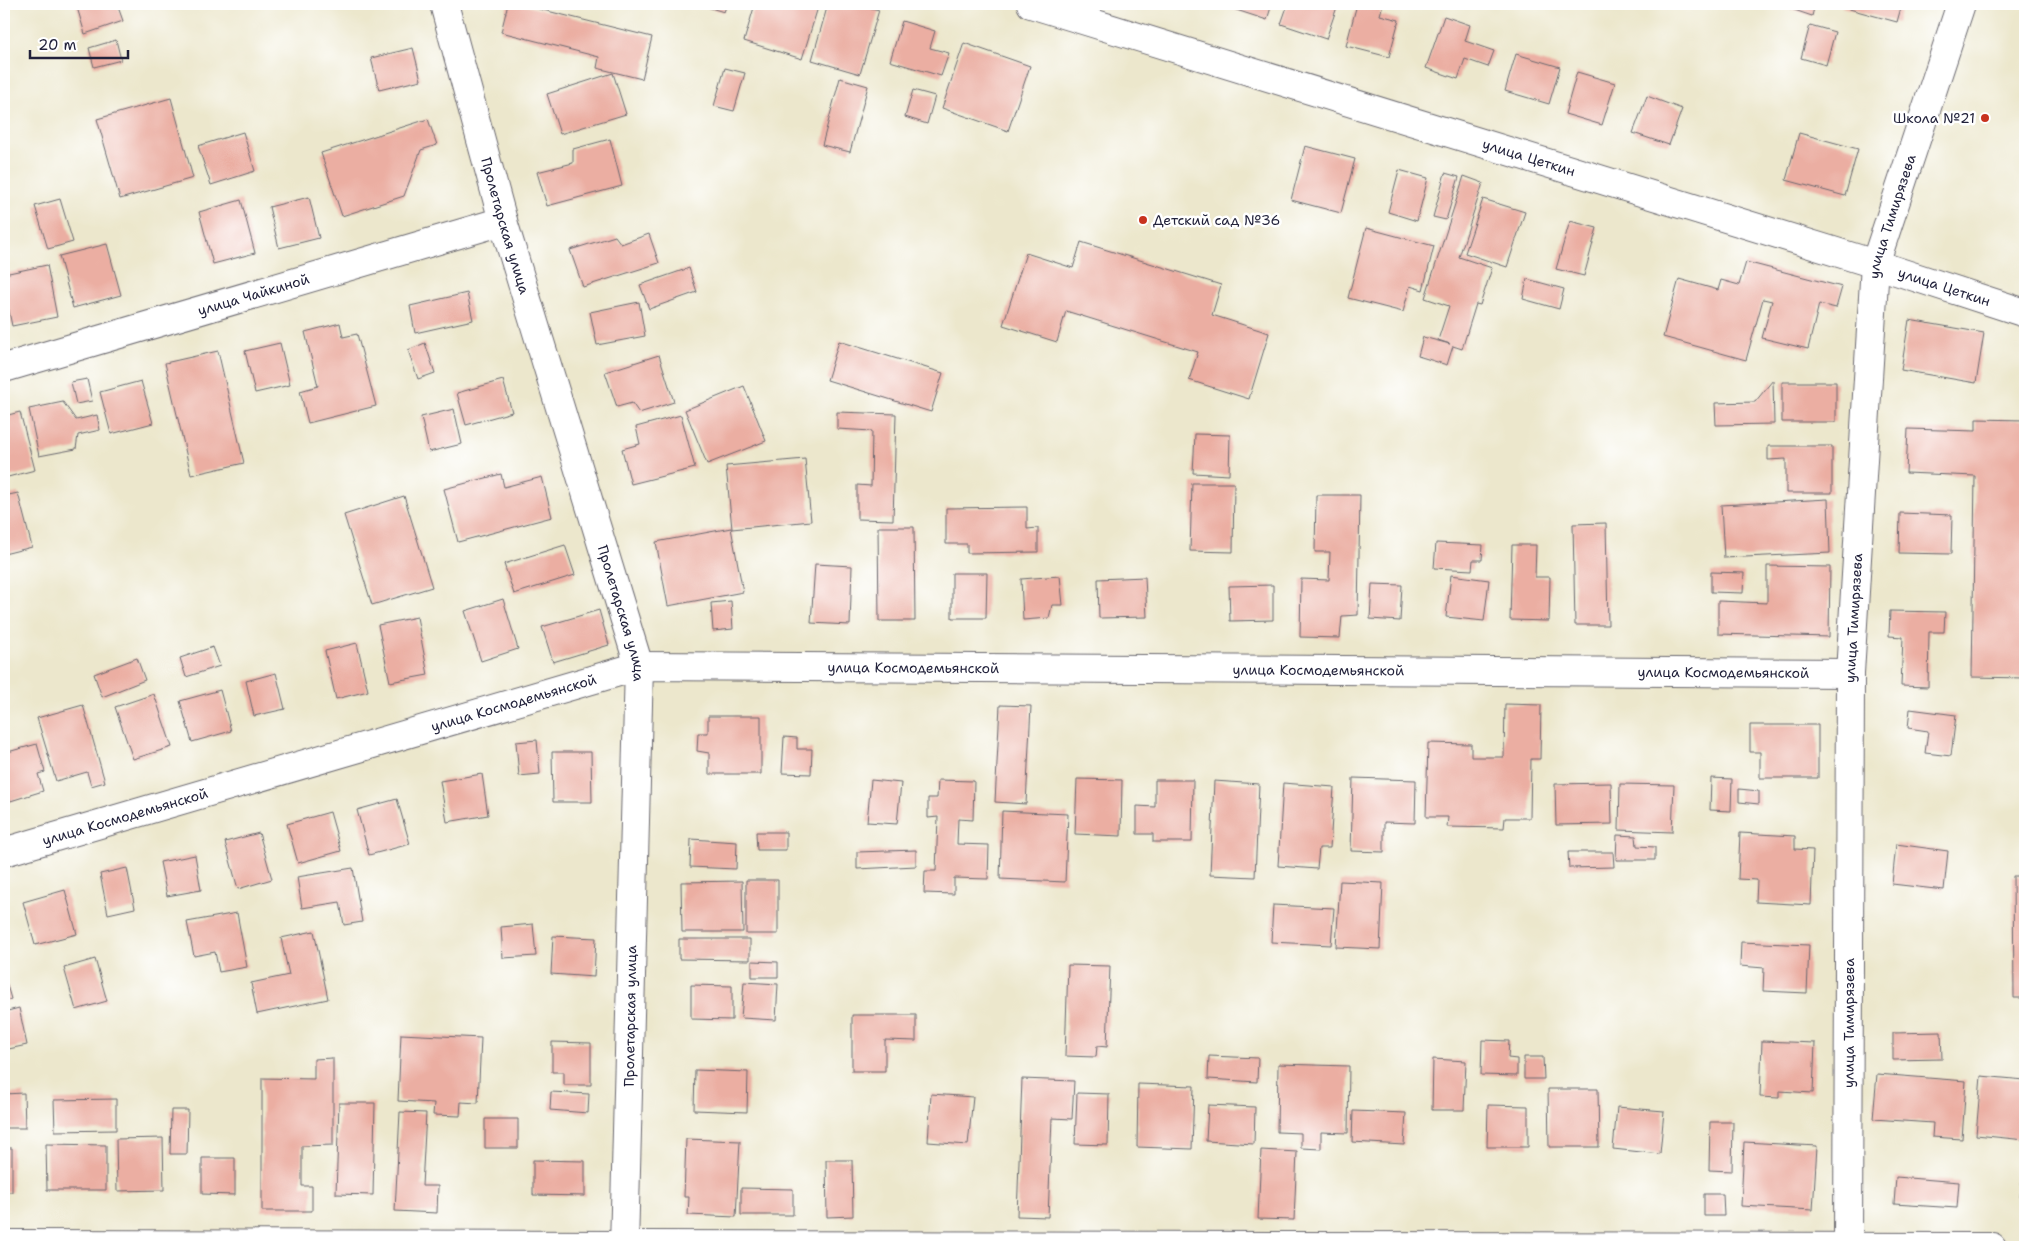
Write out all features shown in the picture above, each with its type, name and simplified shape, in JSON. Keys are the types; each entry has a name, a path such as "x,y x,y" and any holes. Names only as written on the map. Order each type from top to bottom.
{"street":[{"name":"Пролетарская улица","path":"444,4 503,221 639,666 624,1245"},
{"name":"улица Цеткин","path":"1031,4 1875,264 2025,313"},
{"name":"улица Тимирязева","path":"1848,1247 1850,673 1875,264 1961,4"},
{"name":"улица Чайкиной","path":"4,368 503,221"},
{"name":"улица Космодемьянской","path":"4,852 639,666 1850,673"},
{"path":"4,1244 1992,1247"}],"building":[{"path":"76,4 117,4 123,21 85,34"},
{"path":"508,4 519,4 652,37 642,79 597,68 599,57 501,32"},
{"path":"697,4 727,4 724,12"},
{"path":"755,4 819,4 802,59 744,41"},
{"path":"828,4 857,4 879,10 860,74 812,60"},
{"path":"1218,4 1272,4 1267,20"},
{"path":"1288,4 1338,4 1326,39 1281,24"},
{"path":"1357,4 1383,4 1380,15 1399,20 1389,57 1346,46"},
{"path":"1777,4 1815,4 1812,16"},
{"path":"1843,4 1902,4 1897,22 1842,7"},
{"path":"1444,16 1470,25 1465,41 1494,51 1488,67 1465,59 1458,79 1426,68"},
{"path":"902,21 935,31 930,48 949,53 941,76 890,61"},
{"path":"1810,25 1835,32 1826,65 1801,58"},
{"path":"116,40 121,60 94,67 89,48"},
{"path":"964,43 1030,66 1008,131 942,108"},
{"path":"413,48 421,80 379,90 371,58"},
{"path":"1516,54 1560,67 1549,104 1505,91"},
{"path":"725,68 745,73 734,111 714,106"},
{"path":"1577,72 1615,83 1602,125 1565,114"},
{"path":"613,73 626,114 560,134 547,94"},
{"path":"840,78 868,86 850,152 822,145"},
{"path":"913,90 935,96 927,124 905,117"},
{"path":"1647,96 1682,109 1669,145 1633,133"},
{"path":"171,98 193,178 120,199 97,119"},
{"path":"428,119 437,145 421,150 404,196 342,216 321,153"},
{"path":"243,132 255,171 211,185 198,146"},
{"path":"1799,133 1858,149 1845,196 1786,180"},
{"path":"610,139 622,186 547,206 537,172 573,163 573,149"},
{"path":"1305,146 1355,159 1341,213 1291,200"},
{"path":"1399,170 1428,178 1417,221 1388,212"},
{"path":"1445,173 1459,177 1446,220 1433,217"},
{"path":"1464,176 1483,183 1459,257 1492,268 1480,305 1476,304 1462,349 1453,346 1447,365 1418,356 1423,337 1450,344 1438,340 1449,306 1425,298"},
{"path":"309,197 319,238 279,248 269,207"},
{"path":"60,199 73,242 48,249 35,206"},
{"path":"1483,199 1525,212 1507,267 1465,253"},
{"path":"241,200 255,253 213,264 199,212"},
{"path":"1570,221 1597,228 1584,276 1556,269"},
{"path":"1366,228 1434,246 1423,290 1410,286 1403,312 1348,298"},
{"path":"649,234 659,263 583,287 570,250 615,236 621,244"},
{"path":"1081,242 1221,285 1212,315 1269,333 1249,399 1189,380 1198,352 1066,311 1057,342 1003,325 1026,253 1073,268"},
{"path":"107,244 121,295 73,308 59,256"},
{"path":"1746,262 1842,287 1836,308 1819,304 1808,349 1762,338 1772,301 1763,299 1746,360 1663,337 1679,279 1718,290 1721,280 1739,285"},
{"path":"47,265 57,317 12,326 4,287 4,274"},
{"path":"689,268 697,292 649,309 640,285"},
{"path":"1527,279 1564,289 1559,309 1523,299"},
{"path":"467,293 473,320 415,333 410,306"},
{"path":"639,302 645,336 597,345 590,312"},
{"path":"1909,320 1984,333 1976,383 1901,370"},
{"path":"340,323 343,337 357,334 376,406 308,423 300,391 318,386 305,332"},
{"path":"839,341 943,373 931,412 827,380"},
{"path":"280,343 290,385 255,393 245,351"},
{"path":"425,343 435,373 418,379 408,350"},
{"path":"218,351 244,463 191,475 165,363"},
{"path":"659,355 674,402 639,413 632,403 617,407 605,372"},
{"path":"87,379 92,401 76,404 71,382"},
{"path":"503,380 512,412 466,425 457,393"},
{"path":"1773,380 1774,424 1716,425 1715,403 1755,402"},
{"path":"141,381 153,423 111,434 100,392"},
{"path":"1782,382 1836,382 1836,422 1782,422"},
{"path":"744,386 766,441 707,464 685,410"},
{"path":"63,402 76,420 97,415 100,430 78,435 76,449 39,456 29,409"},
{"path":"454,409 462,444 429,452 421,417"},
{"path":"20,412 35,470 4,478 4,416"},
{"path":"837,412 896,414 893,520 857,519 857,485 871,486 872,431 837,429"},
{"path":"681,415 695,468 631,484 622,449 640,444 636,427"},
{"path":"1976,419 2025,420 2025,678 1972,677 1975,476 1906,473 1908,429 1976,431"},
{"path":"1195,434 1230,435 1229,475 1193,473"},
{"path":"1768,446 1832,446 1832,493 1786,493 1786,459 1768,460"},
{"path":"805,459 811,521 732,529 726,466"},
{"path":"501,474 504,487 542,477 552,517 458,542 444,489"},
{"path":"1192,483 1234,483 1233,552 1190,551"},
{"path":"18,493 32,547 4,554 4,496"},
{"path":"1316,495 1360,495 1358,615 1342,616 1340,638 1300,637 1301,579 1329,580 1330,552 1315,552"},
{"path":"404,496 432,587 372,605 344,515"},
{"path":"1828,499 1830,553 1724,558 1721,505"},
{"path":"1027,507 1027,529 1038,528 1038,552 967,553 967,544 946,544 946,508"},
{"path":"1900,513 1952,515 1951,554 1899,553"},
{"path":"1606,523 1608,625 1575,625 1573,524"},
{"path":"878,527 914,527 915,621 879,621"},
{"path":"731,528 743,592 668,606 656,542"},
{"path":"1436,543 1483,545 1482,560 1473,560 1472,570 1434,568"},
{"path":"565,545 575,575 514,594 504,564"},
{"path":"1512,545 1536,545 1535,577 1550,577 1549,621 1510,620"},
{"path":"815,564 852,566 850,625 811,623"},
{"path":"1767,566 1830,567 1829,637 1718,634 1718,601 1767,603"},
{"path":"1711,572 1744,573 1743,593 1711,592"},
{"path":"952,573 987,573 986,618 952,618"},
{"path":"1451,575 1489,580 1484,621 1446,617"},
{"path":"1060,576 1063,605 1052,605 1049,618 1023,620 1021,579"},
{"path":"1145,577 1147,617 1099,618 1098,579"},
{"path":"1372,584 1402,585 1400,621 1370,619"},
{"path":"1273,585 1273,620 1230,621 1229,586"},
{"path":"503,599 518,649 481,661 465,611"},
{"path":"731,601 733,629 713,631 711,603"},
{"path":"599,610 609,645 553,662 542,627"},
{"path":"1890,611 1945,612 1944,632 1929,632 1928,687 1901,686 1903,637 1889,636"},
{"path":"417,617 428,675 390,682 378,625"},
{"path":"357,643 368,691 336,699 325,651"},
{"path":"213,647 220,666 186,677 180,658"},
{"path":"137,658 145,680 102,697 94,674"},
{"path":"276,673 285,709 254,716 246,681"},
{"path":"220,690 231,731 192,742 180,701"},
{"path":"154,694 172,747 133,759 115,707"},
{"path":"1505,704 1541,705 1540,759 1531,759 1530,818 1505,818 1504,828 1447,827 1448,817 1426,817 1428,743 1471,744 1471,757 1504,757"},
{"path":"83,705 105,782 91,786 87,772 56,781 37,718"},
{"path":"1000,705 1031,706 1026,804 995,802"},
{"path":"1910,709 1956,715 1951,756 1925,753 1928,731 1908,728"},
{"path":"708,716 761,716 761,774 709,774 709,753 697,751 698,733 708,733"},
{"path":"1750,725 1818,725 1818,778 1760,778 1760,752 1750,752"},
{"path":"784,737 797,738 797,749 812,749 811,774 782,773"},
{"path":"537,740 540,774 519,776 516,742"},
{"path":"37,744 45,772 38,774 43,791 4,803 4,753"},
{"path":"552,752 591,752 592,802 553,802"},
{"path":"482,774 488,815 447,822 440,781"},
{"path":"1353,778 1416,780 1415,823 1384,822 1384,852 1351,851"},
{"path":"1711,778 1732,779 1731,811 1710,810"},
{"path":"1077,779 1122,780 1121,836 1075,834"},
{"path":"871,780 901,783 897,824 867,822"},
{"path":"938,780 974,781 973,820 958,819 957,844 989,845 988,879 954,878 954,894 924,893 925,871 936,871 938,817 928,818 928,798 937,798"},
{"path":"1155,780 1193,780 1192,842 1153,842 1153,834 1137,834 1137,806 1155,807"},
{"path":"1214,781 1259,784 1255,877 1210,875"},
{"path":"1283,783 1334,787 1330,848 1319,848 1317,869 1278,866"},
{"path":"1611,783 1612,824 1556,825 1555,784"},
{"path":"1620,784 1674,785 1672,832 1619,830"},
{"path":"1739,789 1759,791 1759,804 1739,802"},
{"path":"397,799 410,844 369,855 357,810"},
{"path":"1002,811 1068,814 1065,882 1000,879"},
{"path":"330,812 341,851 298,863 287,824"},
{"path":"756,832 786,832 786,850 757,850"},
{"path":"259,833 272,879 238,889 225,842"},
{"path":"1740,833 1795,836 1795,849 1813,850 1811,905 1756,902 1757,880 1738,879"},
{"path":"1617,835 1636,836 1637,846 1655,847 1655,860 1616,860"},
{"path":"691,839 737,842 736,869 690,867"},
{"path":"1896,844 1948,851 1944,890 1892,884"},
{"path":"916,850 916,866 857,869 857,852"},
{"path":"1568,852 1613,852 1614,867 1569,868"},
{"path":"195,855 201,890 167,896 160,862"},
{"path":"127,868 135,908 108,914 100,874"},
{"path":"353,868 362,922 344,925 340,902 302,908 297,877"},
{"path":"2013,876 2025,876 2025,998 2014,998"},
{"path":"746,880 778,880 778,934 746,934"},
{"path":"742,881 743,932 682,932 681,882"},
{"path":"1340,881 1383,883 1380,949 1336,947"},
{"path":"65,890 77,934 35,945 23,902"},
{"path":"1273,905 1334,908 1331,945 1271,942"},
{"path":"237,913 247,967 219,972 215,952 194,956 187,922"},
{"path":"533,924 536,956 503,958 501,927"},
{"path":"314,931 328,999 257,1014 251,983 289,975 281,938"},
{"path":"553,936 596,938 594,977 551,974"},
{"path":"679,939 750,939 750,960 679,959"},
{"path":"1741,942 1809,945 1807,993 1763,991 1764,968 1740,966"},
{"path":"95,959 107,1001 76,1010 64,968"},
{"path":"752,961 778,962 778,977 752,977"},
{"path":"1068,965 1110,966 1107,1047 1097,1046 1096,1057 1065,1056"},
{"path":"4,975 11,999 4,1002"},
{"path":"744,982 778,984 776,1020 741,1018"},
{"path":"691,985 732,986 732,1020 691,1019"},
{"path":"19,1008 27,1045 4,1050 4,1012"},
{"path":"852,1015 916,1015 916,1041 885,1040 885,1071 852,1071"},
{"path":"1941,1032 1942,1059 1893,1060 1893,1033"},
{"path":"401,1034 481,1038 478,1103 461,1102 460,1116 433,1115 434,1103 398,1101"},
{"path":"1482,1040 1509,1041 1508,1058 1517,1059 1517,1076 1481,1075"},
{"path":"1762,1041 1815,1043 1813,1093 1779,1091 1779,1098 1760,1097"},
{"path":"552,1042 591,1043 591,1085 564,1085 564,1072 552,1072"},
{"path":"1209,1056 1258,1058 1257,1082 1208,1079"},
{"path":"1524,1057 1543,1057 1544,1079 1524,1079"},
{"path":"333,1058 333,1145 302,1146 302,1186 312,1186 312,1211 262,1211 262,1078 314,1079 314,1059"},
{"path":"1433,1059 1466,1061 1464,1110 1432,1110"},
{"path":"1278,1064 1349,1066 1348,1133 1321,1132 1321,1149 1301,1148 1301,1133 1277,1132"},
{"path":"695,1070 748,1072 747,1112 694,1110"},
{"path":"1877,1074 1966,1081 1962,1139 1932,1137 1933,1123 1873,1119"},
{"path":"1981,1076 2025,1080 2025,1140 1976,1135"},
{"path":"1022,1079 1074,1081 1072,1119 1052,1118 1048,1217 1017,1216"},
{"path":"1138,1084 1194,1086 1192,1149 1137,1147"},
{"path":"1548,1089 1598,1089 1599,1147 1549,1147"},
{"path":"551,1092 589,1094 588,1113 550,1110"},
{"path":"24,1093 25,1128 4,1128 4,1094"},
{"path":"1077,1093 1109,1094 1108,1145 1075,1144"},
{"path":"931,1094 973,1097 968,1145 928,1142"},
{"path":"116,1099 116,1130 55,1131 54,1100"},
{"path":"339,1103 375,1103 373,1195 336,1194"},
{"path":"1208,1105 1255,1107 1254,1144 1206,1141"},
{"path":"1488,1105 1528,1106 1528,1147 1487,1147"},
{"path":"1617,1107 1664,1111 1660,1154 1613,1149"},
{"path":"171,1110 188,1110 187,1154 170,1154"},
{"path":"1353,1111 1406,1113 1404,1145 1352,1142"},
{"path":"400,1112 426,1113 422,1186 438,1186 437,1213 395,1211"},
{"path":"485,1119 518,1119 518,1148 485,1148"},
{"path":"1710,1122 1733,1122 1732,1171 1709,1170"},
{"path":"163,1138 164,1190 117,1191 116,1139"},
{"path":"686,1139 740,1141 736,1217 688,1215 689,1197 684,1197"},
{"path":"1744,1142 1817,1146 1813,1210 1741,1206"},
{"path":"46,1144 106,1145 106,1190 47,1190"},
{"path":"4,1148 12,1148 12,1192 4,1192"},
{"path":"1261,1150 1297,1152 1294,1220 1258,1219"},
{"path":"202,1158 235,1158 235,1195 202,1194"},
{"path":"2024,1158 2025,1197 2020,1197"},
{"path":"533,1160 585,1161 585,1196 533,1195"},
{"path":"826,1160 852,1160 853,1216 827,1217"},
{"path":"1896,1177 1959,1182 1957,1208 1894,1204"},
{"path":"741,1188 793,1189 793,1215 741,1215"},
{"path":"1704,1194 1723,1194 1724,1216 1704,1216"}],"place":[{"name":"Школа №21","path":"1985,118"},
{"name":"Детский сад №36","path":"1143,220"}]}
